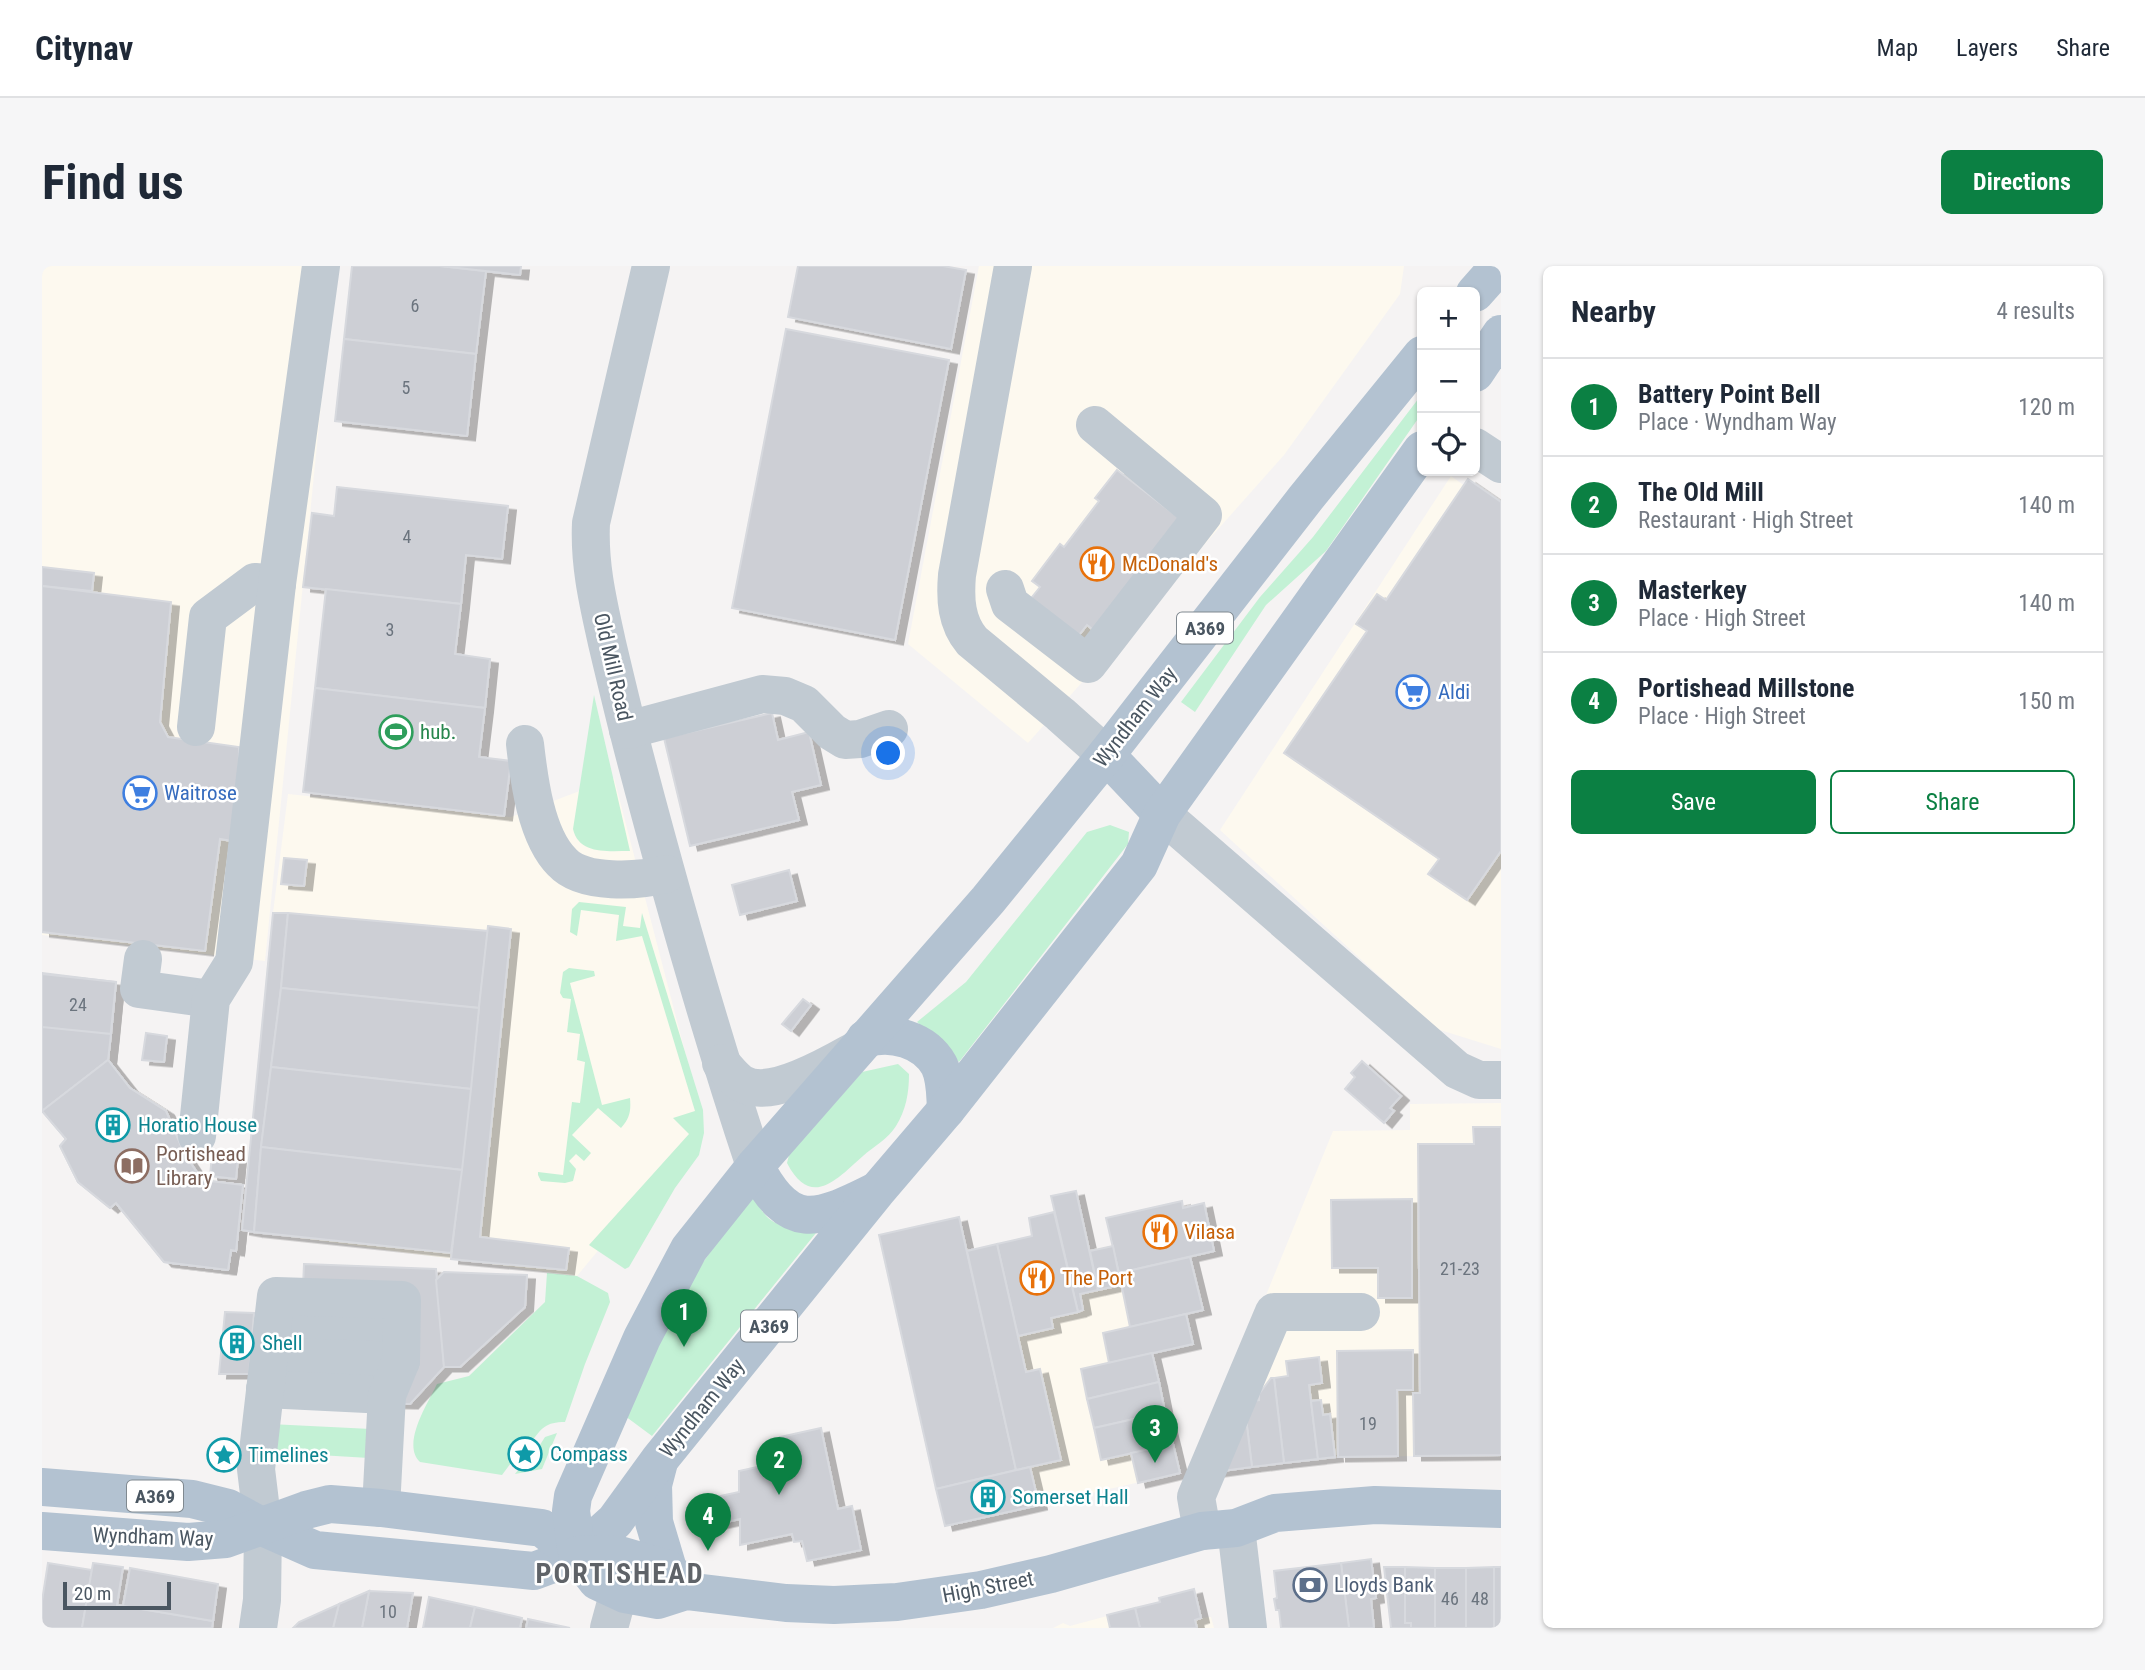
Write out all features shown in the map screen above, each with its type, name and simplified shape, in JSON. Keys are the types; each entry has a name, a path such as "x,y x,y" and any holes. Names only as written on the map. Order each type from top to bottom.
{"main road":[{"path":"1480,287 1499,266"},
{"path":"1480,366 1501,334"},
{"name":"Wyndham Way","path":"577,1555 571,1511 573,1496 642,1338 689,1249 755,1166 988,900 1417,361"},
{"name":"Wyndham Way","path":"42,1487 192,1499 228,1508 315,1550 534,1571 577,1555 615,1521 660,1459 876,1192 946,1110 1139,865 1162,814 1417,457"},
{"path":"1106,755 1162,814"},
{"path":"861,1044 885,1034 896,1035 928,1053 939,1064 944,1080 946,1110"},
{"name":"Wyndham Way","path":"755,1166 782,1206 794,1214 807,1216 837,1211 876,1192"},
{"path":"660,1459 653,1485 654,1521 677,1580"},
{"name":"Wyndham Way","path":"42,1531 188,1542 226,1539 330,1504 541,1528 577,1555"},
{"name":"High Street","path":"577,1555 616,1553 677,1580 806,1605 846,1605 897,1602 1009,1584 1275,1513 1370,1505 1501,1509"},
{"name":"High Street","path":"577,1555 597,1581 625,1594 658,1600 677,1580"}],"street":[{"path":"197,1136 211,999 234,962 277,584 321,266"},
{"name":"Old Mill Road","path":"651,266 591,523 593,582 666,874 721,1063 755,1166"},
{"path":"1013,266 957,575 957,608 965,632 972,641 1106,755"},
{"path":"1005,589 1010,604 1088,664 1203,515 1095,425"},
{"path":"1480,450 1501,464"},
{"path":"195,727 208,617 255,582 277,584"},
{"path":"628,730 762,694 785,696 804,704 832,732 845,740 860,739 890,729"},
{"path":"525,744 534,803 548,840 562,863 577,872 613,879 643,880 666,874"},
{"path":"1162,814 1457,1070 1479,1080 1501,1080"},
{"path":"143,959 139,989 211,999"},
{"path":"721,1063 740,1083 752,1087 767,1087 813,1073 861,1044"},
{"path":"258,1628 262,1600 263,1527 256,1469 276,1296 402,1300 381,1508"},
{"path":"1248,1628 1219,1529 1196,1497 1274,1312 1361,1312"},
{"path":"269,1356 396,1361"},
{"path":"610,1628 615,1606 625,1594"}],"shaded area":[{"path":"42,266 335,266 265,961 42,935"},
{"path":"979,266 1404,266 1400,294 1284,455 1028,743 908,644"},
{"path":"1451,476 1501,512 1501,1049 1437,1029 1220,830"},
{"path":"614,778 699,1106 700,1128 577,1276 254,1232 288,913 273,913 288,794 511,817"},
{"path":"1501,1103 1501,1455 1338,1457 1193,1474 1333,1131 1410,1130 1410,1104"},
{"path":"1076,1191 1090,1250 1113,1245 1106,1218 1182,1201 1184,1208 1204,1203 1214,1251 1190,1257 1203,1310 1186,1314 1193,1344 1152,1353 1180,1473 945,1526 879,1235 959,1217 968,1251 1032,1236 1029,1218 1054,1212 1051,1196"},
{"path":"1194,1589 1201,1618 1211,1617 1214,1628 1053,1628 1063,1623 1070,1626 1159,1602 1159,1598"}],"green space":[{"path":"1417,401 1417,420 1326,551 1266,605 1195,712 1181,702 1260,597 1313,537"},
{"path":"594,695 630,851 604,851 588,847 576,837 573,829"},
{"path":"1110,825 1129,832 1128,844 959,1062 917,1022 966,982 1087,832"},
{"path":"579,902 626,907 623,926 640,928 642,913 703,1110 704,1133 699,1155 675,1188 629,1267 625,1269 589,1245 689,1134 673,1118 695,1111 642,936 616,941 619,915 581,910 577,936 570,932 572,909"},
{"path":"569,968 594,971 595,976 570,983 602,1105 630,1098 630,1107 628,1118 621,1128 598,1108 572,1135 591,1153 584,1161 576,1154 569,1161 576,1169 573,1181 565,1183 541,1181 538,1172 563,1175 572,1102 580,1103 585,1062 577,1060 580,1034 567,1032 571,999 563,998 560,993 563,972"},
{"path":"898,1064 909,1074 908,1088 902,1114 893,1130 833,1181 824,1186 805,1185 787,1163 789,1155 862,1072"},
{"path":"753,1192 764,1214 771,1220 787,1227 820,1228 652,1436 625,1416 689,1282"},
{"path":"547,1273 577,1276 608,1293 610,1302 565,1422 545,1427 531,1443 518,1441 512,1444 514,1459 502,1475 420,1462 413,1445 415,1434 437,1384 469,1376 545,1302"},
{"path":"270,1424 371,1429 369,1458 269,1452"},
{"path":"557,1433 542,1469 515,1474 522,1465 537,1463 541,1456 538,1448 545,1437"}],"building":[{"path":"352,266 440,266 486,271 476,354 344,339"},
{"path":"440,266 521,266 520,275"},
{"path":"798,266 943,266 966,270 951,349 788,317"},
{"path":"786,329 949,360 895,640 732,608"},
{"path":"344,339 476,354 467,436 335,421"},
{"name":"McDonald's","path":"1117,470 1183,521 1097,633 1087,625 1072,644 1024,607 1040,587 1032,581 1060,544 1064,547 1099,501 1095,498"},
{"name":"Aldi","path":"1468,479 1501,502 1501,851 1467,900 1428,874 1439,859 1284,753 1367,631 1356,624 1377,594 1386,600"},
{"path":"337,487 508,506 502,559 466,555 461,604 303,587 312,513 334,516"},
{"path":"42,567 94,573 92,591 42,586"},
{"name":"Waitrose","path":"42,586 171,602 160,722 168,737 239,747 238,842 220,839 205,951 42,932"},
{"path":"326,589 461,604 455,654 490,659 485,708 315,688"},
{"name":"hub.","path":"315,688 485,708 479,757 511,761 504,816 303,792"},
{"path":"772,713 778,740 809,732 821,785 792,792 799,820 690,846 664,738"},
{"path":"284,858 307,860 304,886 281,884"},
{"path":"789,870 797,901 740,915 732,885"},
{"path":"273,913 288,913 254,1232 242,1230"},
{"path":"288,913 488,931 479,1008 281,988"},
{"path":"488,926 511,929 480,1237 569,1248 566,1270 451,1259"},
{"path":"42,973 116,982 111,1034 42,1027"},
{"name":"Horatio House","path":"42,974 116,982 108,1060 130,1088 166,1111 184,1153 202,1180 243,1185 236,1251 231,1250 228,1270 164,1262 116,1203 110,1208 78,1182 60,1146 66,1139 42,1111"},
{"path":"281,988 479,1008 471,1089 271,1067"},
{"path":"803,999 811,1005 791,1031 782,1024"},
{"path":"42,1027 111,1034 108,1060 42,1111"},
{"path":"146,1033 167,1036 164,1062 142,1060"},
{"name":"Horatio House","path":"108,1060 130,1088 166,1111 184,1153 202,1180 243,1185 236,1251 231,1250 228,1270 164,1262 116,1203 110,1208 78,1182 60,1146 66,1139 42,1111"},
{"path":"1362,1061 1401,1096 1390,1108 1394,1111 1384,1123 1345,1089 1355,1077 1351,1073"},
{"path":"271,1067 471,1089 462,1170 261,1147"},
{"path":"1473,1127 1501,1127 1501,1455 1414,1456 1413,1393 1420,1393 1418,1144 1474,1144"},
{"path":"261,1147 462,1170 451,1253 254,1232"},
{"path":"212,1155 238,1158 236,1179 210,1176"},
{"path":"1076,1191 1098,1290 1080,1294 1083,1310 1078,1312 1051,1196"},
{"path":"1412,1199 1412,1298 1378,1298 1378,1268 1332,1268 1331,1200"},
{"name":"Vilasa","path":"1182,1201 1183,1208 1204,1203 1214,1251 1119,1273 1106,1218"},
{"name":"The Port","path":"1054,1212 1078,1312 1051,1318 1053,1328 1018,1336 997,1244 1032,1236 1029,1218"},
{"path":"959,1217 1016,1470 936,1489 879,1235"},
{"path":"997,1244 1026,1372 1040,1369 1061,1460 1016,1470 967,1251"},
{"path":"1113,1246 1121,1285 1098,1290 1090,1251"},
{"path":"1190,1257 1203,1310 1130,1327 1119,1273"},
{"name":"Shell","path":"304,1264 436,1269 444,1367 410,1404 298,1401"},
{"path":"444,1272 527,1275 525,1307 460,1367 444,1367 436,1280"},
{"name":"Shell","path":"225,1312 254,1313 249,1374 219,1374"},
{"path":"1186,1314 1193,1344 1109,1363 1103,1333"},
{"path":"1413,1350 1413,1390 1397,1390 1398,1456 1338,1457 1337,1351"},
{"path":"1152,1353 1159,1382 1087,1399 1081,1369"},
{"path":"1319,1357 1322,1383 1309,1385 1318,1459 1284,1463 1274,1378 1288,1376 1286,1361"},
{"path":"1271,1378 1274,1378 1284,1463 1252,1467 1244,1402 1259,1400 1259,1394"},
{"path":"1159,1382 1165,1412 1094,1428 1087,1399"},
{"path":"1321,1400 1323,1415 1330,1414 1335,1457 1318,1459 1311,1401"},
{"path":"1244,1402 1252,1467 1215,1472"},
{"path":"1165,1412 1173,1444 1101,1460 1094,1428"},
{"path":"821,1428 838,1509 852,1506 861,1550 807,1561 802,1541 794,1542 792,1534 740,1545 740,1519 707,1526 706,1499 739,1492 739,1471 785,1461 780,1437"},
{"path":"1173,1444 1180,1473 1138,1483 1131,1453"},
{"name":"Somerset Hall","path":"1030,1467 1039,1505 945,1526 936,1489"},
{"path":"1371,1559 1376,1598 1371,1599 1374,1628 1349,1628 1341,1563"},
{"path":"48,1563 92,1570 82,1628 42,1628 42,1601"},
{"path":"93,1563 123,1567 117,1605 213,1621 212,1628 82,1628"},
{"name":"Lloyds Bank","path":"1341,1563 1349,1628 1281,1628 1279,1610 1276,1610 1274,1599 1277,1598 1274,1571"},
{"path":"1384,1567 1405,1567 1405,1623 1411,1623 1411,1628 1391,1628"},
{"path":"1405,1567 1435,1568 1435,1628 1411,1628 1411,1623 1405,1623"},
{"path":"1494,1567 1501,1567 1501,1628 1494,1628"},
{"path":"1494,1567 1494,1628 1466,1628 1466,1568"},
{"path":"130,1568 218,1584 213,1621 123,1606"},
{"path":"1435,1568 1466,1568 1466,1628 1435,1628"},
{"path":"1194,1589 1201,1618 1195,1620 1197,1628 1140,1628 1135,1608 1160,1602 1159,1598"},
{"path":"369,1591 413,1593 407,1628 362,1628"},
{"path":"369,1591 362,1628 333,1628 339,1604"},
{"path":"429,1597 475,1607 470,1628 423,1628"},
{"path":"339,1604 333,1628 293,1628 299,1622"},
{"path":"475,1607 522,1618 520,1628 470,1628"},
{"path":"1135,1608 1140,1628 1110,1628 1107,1615"},
{"path":"528,1619 570,1628 526,1628"}],"place":[{"name":"McDonald's","path":"1097,564"},
{"name":"Aldi","path":"1413,692"},
{"name":"hub.","path":"396,732"},
{"name":"Waitrose","path":"140,793"},
{"name":"Horatio House","path":"113,1125"},
{"name":"Portishead Library","path":"132,1166"},
{"name":"Vilasa","path":"1160,1232"},
{"name":"The Port","path":"1037,1278"},
{"name":"Shell","path":"237,1343"},
{"name":"Battery Point Bell","path":"684,1347"},
{"name":"Compass","path":"525,1454"},
{"name":"Timelines","path":"224,1455"},
{"name":"Masterkey","path":"1155,1463"},
{"name":"The Old Mill","path":"779,1495"},
{"name":"Somerset Hall","path":"988,1497"},
{"name":"Portishead Millstone","path":"708,1551"},
{"name":"Lloyds Bank","path":"1310,1585"}],"district":[{"name":"PORTISHEAD","path":"620,1573"}]}
